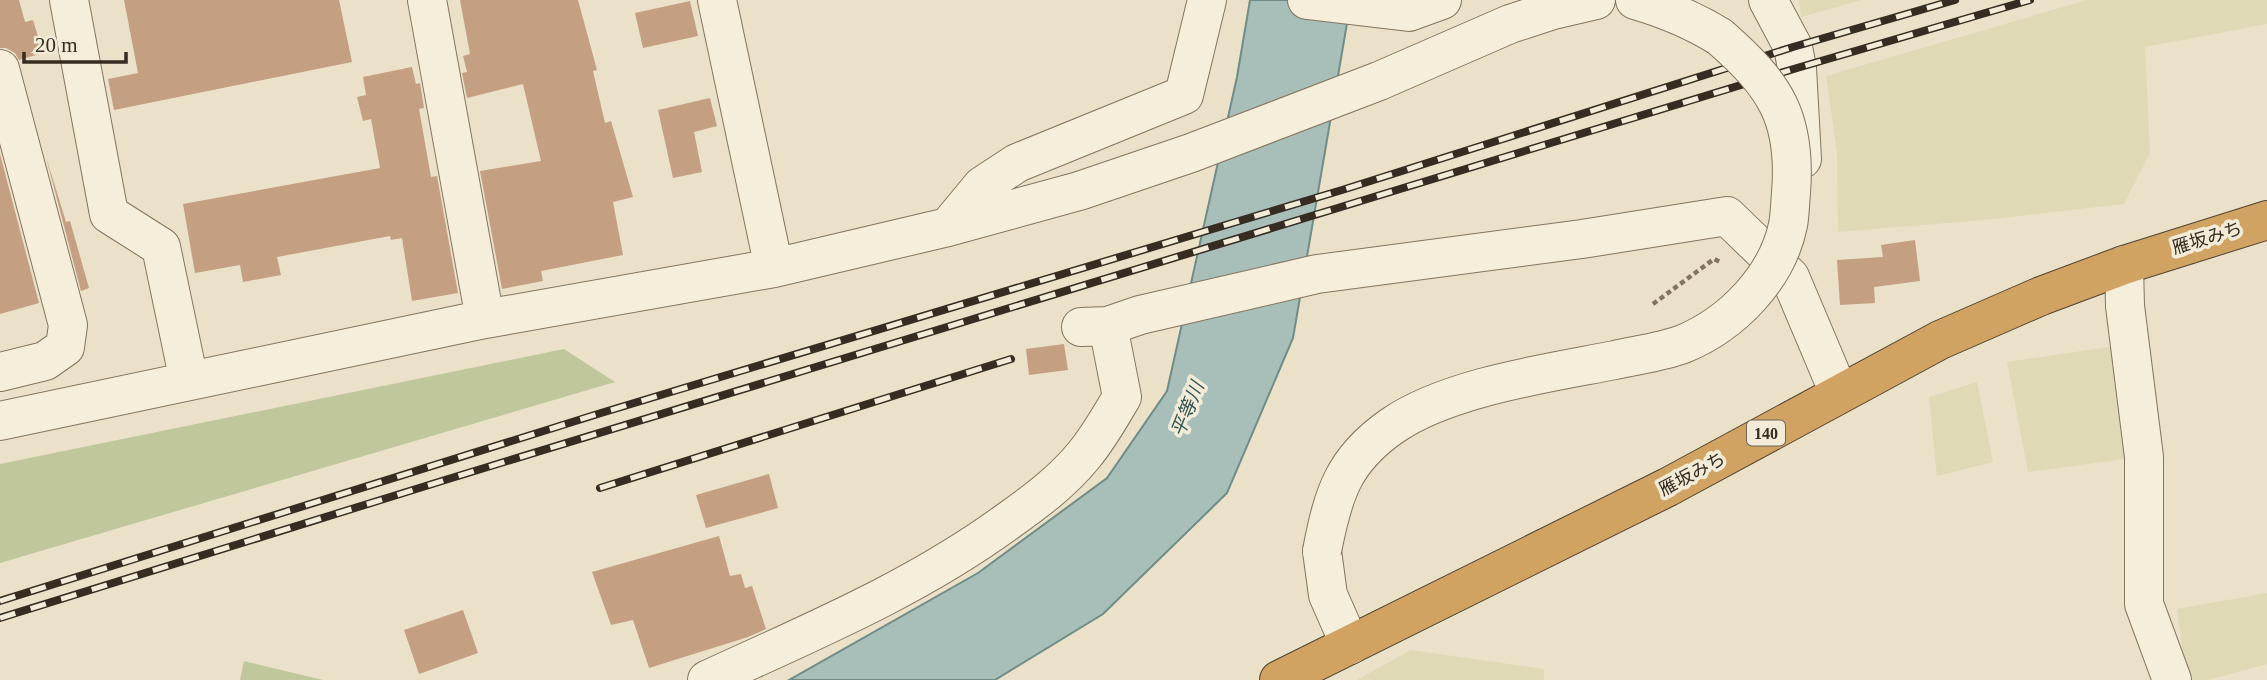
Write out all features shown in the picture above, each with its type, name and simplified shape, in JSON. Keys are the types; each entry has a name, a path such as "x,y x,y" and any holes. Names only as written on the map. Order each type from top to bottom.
{"highway":[{"name":"雁坂みち","path":"1279,680 1668,487 1940,340 2041,296 2124,265 2267,220"}],"street":[{"path":"69,0 109,214 160,247 189,381"},
{"path":"427,0 485,319"},
{"path":"718,0 774,268"},
{"path":"948,227 982,186 1017,163 1184,95 1207,0"},
{"path":"1307,0 1409,12 1442,0"},
{"path":"0,421 485,319 774,268 948,227 1079,191 1191,153 1379,81 1510,24 1596,0"},
{"path":"1349,645 1328,595 1322,551 1331,506 1347,471 1362,449 1393,425 1457,395 1682,344 1718,325 1768,276 1788,225 1793,166 1785,120 1774,94 1742,56 1720,37 1665,8 1635,0"},
{"path":"1768,0 1793,47 1797,68 1803,222 1790,277"},
{"path":"0,69 68,325 65,347 45,362 0,372"},
{"path":"707,680 894,593 983,540 1063,477 1084,455 1122,397 1110,323 1317,274 1582,239 1727,216 1790,277 1839,393"},
{"path":"2124,265 2125,306 2144,457 2144,604 2172,680"}],"path":[{"path":"1653,304 1714,259 1723,264"}],"shaded area":[{"path":"1799,0 1861,0 1801,17"},
{"path":"2087,0 2267,0 2267,24 2145,47 2150,153 2124,204 1984,220 1838,232 1837,151 1826,76"},
{"path":"2116,346 2125,459 2028,472 2007,362"},
{"path":"1977,382 1993,462 1937,476 1929,397"},
{"path":"2267,593 2267,664 2208,680 2186,680 2177,609"},
{"path":"1411,650 1544,669 1544,680 1357,680"}],"green space":[{"path":"564,349 615,382 0,563 0,464"},
{"path":"244,661 323,680 240,680"}],"water":[{"name":"平等川","path":"1250,0 1351,0 1293,338 1227,493 1103,614 995,680 789,680 978,573 1107,478 1167,391 1237,77"}],"building":[{"path":"0,0 19,0 25,22 33,20 43,53 19,60 15,53 0,48"},
{"path":"124,0 339,0 352,62 114,110 108,79 138,73"},
{"path":"460,0 578,0 597,70 593,71 605,123 611,121 633,197 613,202 623,255 541,271 543,281 502,289 480,171 541,161 523,84 467,98 462,73 467,72 463,56 470,54"},
{"path":"690,1 698,36 643,48 635,13"},
{"path":"412,67 416,84 420,83 424,108 419,109 431,177 437,176 458,293 412,301 402,238 391,240 390,236 277,257 281,275 243,282 240,265 195,273 183,204 380,168 371,119 363,121 357,97 366,95 363,77"},
{"path":"710,98 717,126 694,132 702,172 673,178 658,110"},
{"path":"0,154 39,303 0,314"},
{"path":"46,157 66,222 70,221 89,288 81,291"},
{"path":"1915,240 1920,281 1874,287 1875,303 1840,305 1837,260 1883,257 1881,245"},
{"path":"1064,344 1068,370 1029,375 1026,349"},
{"path":"769,474 778,508 706,528 696,495"},
{"path":"719,536 730,576 741,574 745,588 752,586 766,629 649,668 633,620 611,625 592,572"},
{"path":"463,610 478,653 419,674 404,630"}],"railway":[{"path":"0,601 601,413 1342,190 1793,47 1955,0"},
{"path":"0,618 1797,68 2030,0"},
{"path":"600,488 1011,359"}]}
